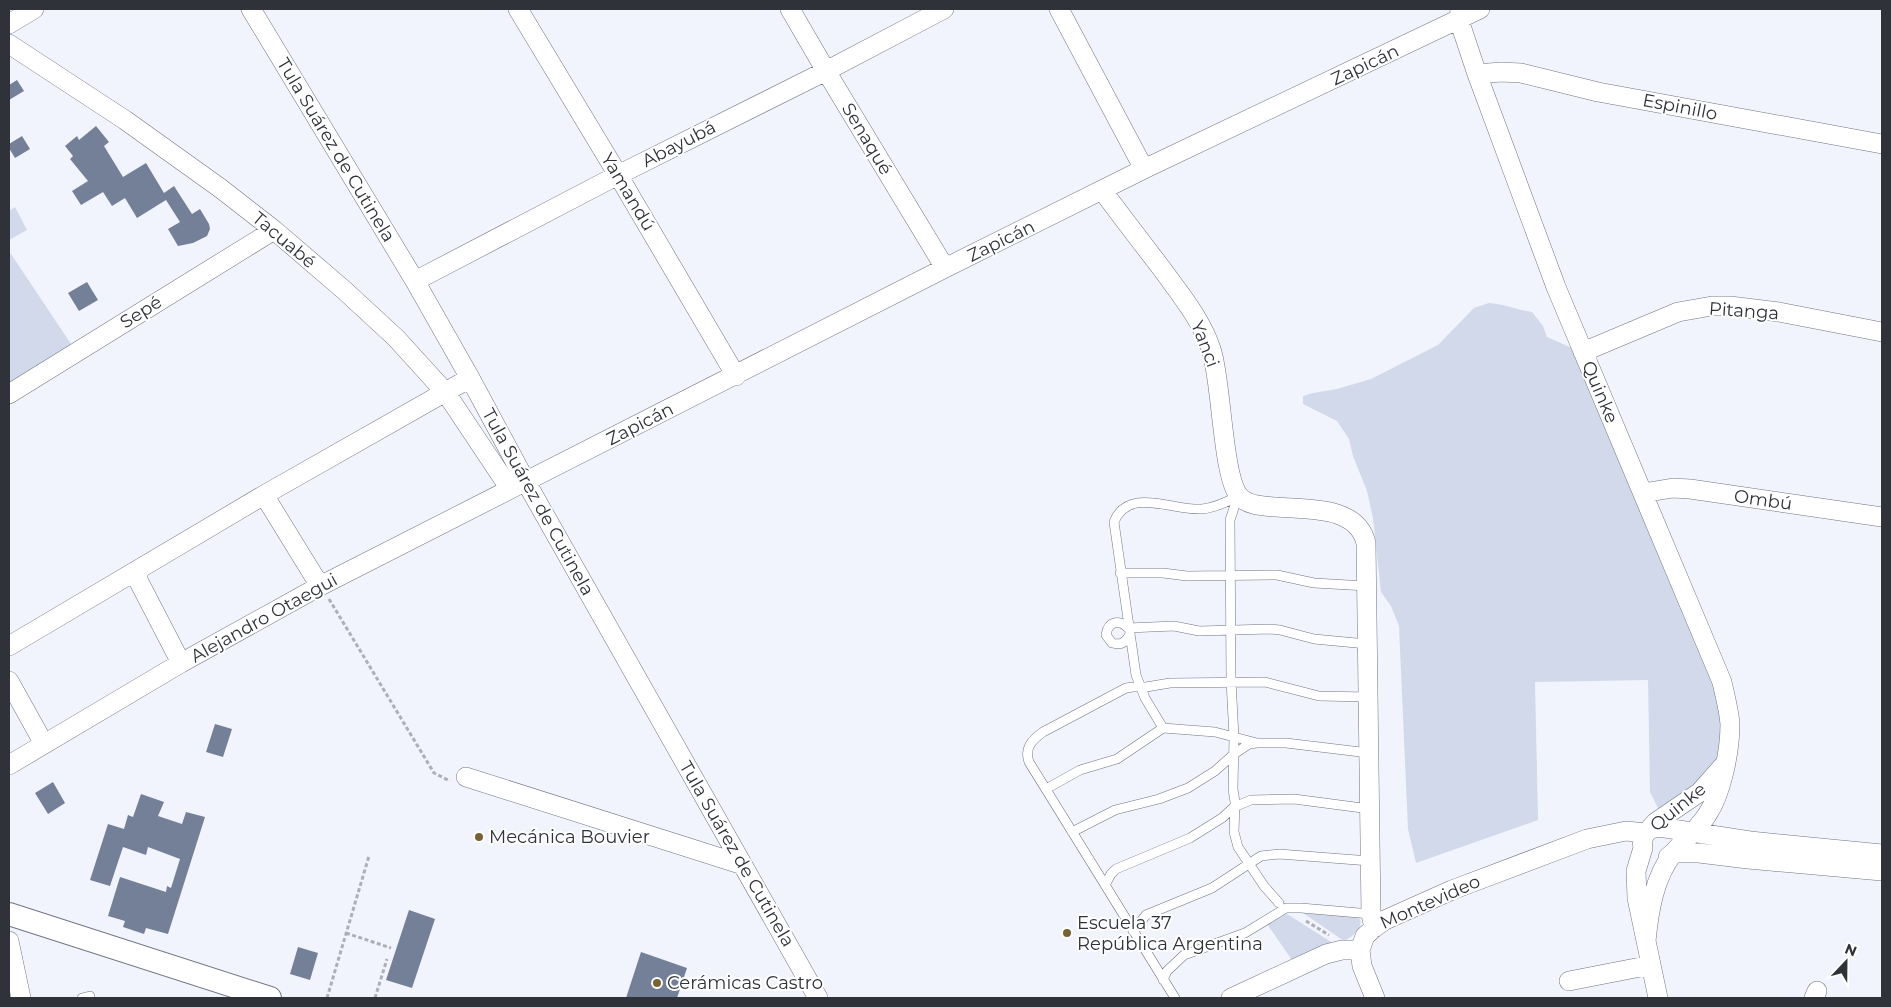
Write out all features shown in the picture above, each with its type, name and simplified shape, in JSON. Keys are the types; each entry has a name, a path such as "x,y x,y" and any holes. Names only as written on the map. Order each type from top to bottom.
{"street":[{"path":"9,24 34,9"},
{"name":"Tula Suárez de Cutinela","path":"251,9 415,281 470,378 518,486 743,865 818,998"},
{"name":"Yamandú","path":"518,9 736,376"},
{"name":"Senaqué","path":"790,9 945,268"},
{"name":"Abayubá","path":"415,281 944,9"},
{"path":"1059,9 1144,169"},
{"name":"Zapicán","path":"518,486 945,268 1144,169 1460,14 1480,9"},
{"name":"Quinke","path":"1460,14 1477,74 1529,215 1582,352 1722,682 1728,707 1730,725 1728,750 1715,802 1707,816 1673,853 1659,880 1648,913 1646,941"},
{"name":"Tacuabé","path":"9,44 125,120 274,230 344,290 396,338 446,393 518,486"},
{"name":"Espinillo","path":"1477,74 1521,73 1598,92 1882,144"},
{"name":"Yanci","path":"1102,190 1176,288 1202,326 1212,350 1217,375 1229,474 1238,496"},
{"name":"Sepé","path":"9,394 274,230"},
{"name":"Pitanga","path":"1582,352 1678,312 1712,306 1730,306 1779,312 1882,332"},
{"path":"9,646 264,495 470,378"},
{"name":"Alejandro Otaegui","path":"9,766 181,663 320,586 518,486"},
{"name":"Ombú","path":"1643,493 1673,488 1690,489 1882,518"},
{"path":"264,495 320,586"},
{"path":"1238,496 1254,505 1316,510 1340,515 1358,524 1364,533 1367,586 1372,920"},
{"path":"138,570 138,580 181,663"},
{"path":"9,681 44,744"},
{"name":"Quinke","path":"1658,998 1637,898 1635,882 1638,861 1663,816 1700,792 1724,765"},
{"path":"466,778 743,865"},
{"name":"Montevideo","path":"1360,950 1372,920 1385,920 1452,890 1560,848 1611,833 1626,831 1652,835 1693,832 1750,841 1882,854"},
{"path":"1673,853 1674,837 1652,835 1646,854 1652,859 1660,860 1673,853 1699,853 1748,860 1882,871"},
{"path":"9,914 270,998"},
{"path":"9,941 21,998"},
{"path":"1231,998 1326,954 1342,950 1360,950 1362,966 1375,998"},
{"path":"1570,981 1651,965"}],"lane":[{"path":"1163,728 1140,687 1136,676 1128,632 1114,522 1122,509 1138,503 1202,509 1220,505 1238,496"},
{"path":"1238,496 1230,520 1229,574 1235,840 1248,864 1282,906"},
{"path":"1120,574 1155,573 1188,576 1229,574 1277,575 1314,583 1367,586"},
{"path":"1128,632 1174,626 1200,631 1280,630 1314,639 1367,644"},
{"path":"1175,998 1027,756 1026,751 1031,742 1043,732 1126,688 1170,683 1265,682 1319,696 1368,697"},
{"path":"1046,789 1080,770 1117,759 1163,728 1215,732 1257,743 1286,743 1369,753"},
{"path":"1072,832 1115,810 1159,799 1188,788 1215,771 1241,748 1257,743"},
{"path":"1105,885 1116,869 1190,838 1222,818 1234,807 1250,800 1294,798 1370,809"},
{"path":"1133,931 1146,915 1212,888 1261,856 1279,854 1370,861"},
{"path":"1163,980 1167,971 1184,955 1245,933 1282,906 1372,920"}],"path":[{"path":"320,586 434,773 452,782 466,778"},
{"path":"327,998 369,856"},
{"path":"1282,906 1332,937"},
{"path":"346,933 391,948"},
{"path":"375,998 387,959"}],"shaded area":[{"path":"15,207 27,230 9,240 9,211"},
{"path":"9,251 73,347 9,388"},
{"path":"1489,303 1532,312 1543,326 1547,337 1572,348 1712,679 1723,715 1722,746 1716,761 1706,777 1659,810 1650,792 1648,680 1535,682 1538,820 1416,863 1408,829 1399,626 1391,606 1381,592 1373,518 1367,491 1353,456 1349,439 1337,421 1303,404 1303,396 1371,379 1438,345 1474,308"},
{"path":"1303,913 1357,917 1361,923 1353,935 1344,941"},
{"path":"1287,914 1336,945 1294,963 1267,924"}],"building":[{"path":"17,80 24,91 9,100 9,85"},
{"path":"96,126 109,142 104,146 123,177 146,163 164,193 174,186 192,214 200,209 209,224 210,229 207,236 193,243 178,246 168,229 180,222 166,200 137,218 125,198 112,206 103,192 81,205 72,191 88,181 70,159 73,156 65,146 77,136 79,140"},
{"path":"22,136 30,149 15,158 9,148 9,144"},
{"path":"87,282 98,300 79,311 68,293"},
{"path":"215,724 232,729 223,757 206,752"},
{"path":"53,782 65,803 48,814 35,793"},
{"path":"141,794 164,802 158,816 182,824 186,812 205,817 168,934 146,928 144,934 123,927 125,921 108,916 120,877 166,892 167,886 171,888 180,859 148,847 146,855 123,847 110,886 90,880 108,824 124,829 128,815 133,817"},
{"path":"409,910 435,919 412,988 386,980"},
{"path":"298,947 318,953 310,980 290,974"},
{"name":"Cerámicas Castro","path":"641,952 687,968 677,998 626,998"}],"place":[{"name":"Mecánica Bouvier","path":"479,837"},
{"name":"Escuela 37 República Argentina","path":"1067,933"},
{"name":"Cerámicas Castro","path":"657,983"}]}
